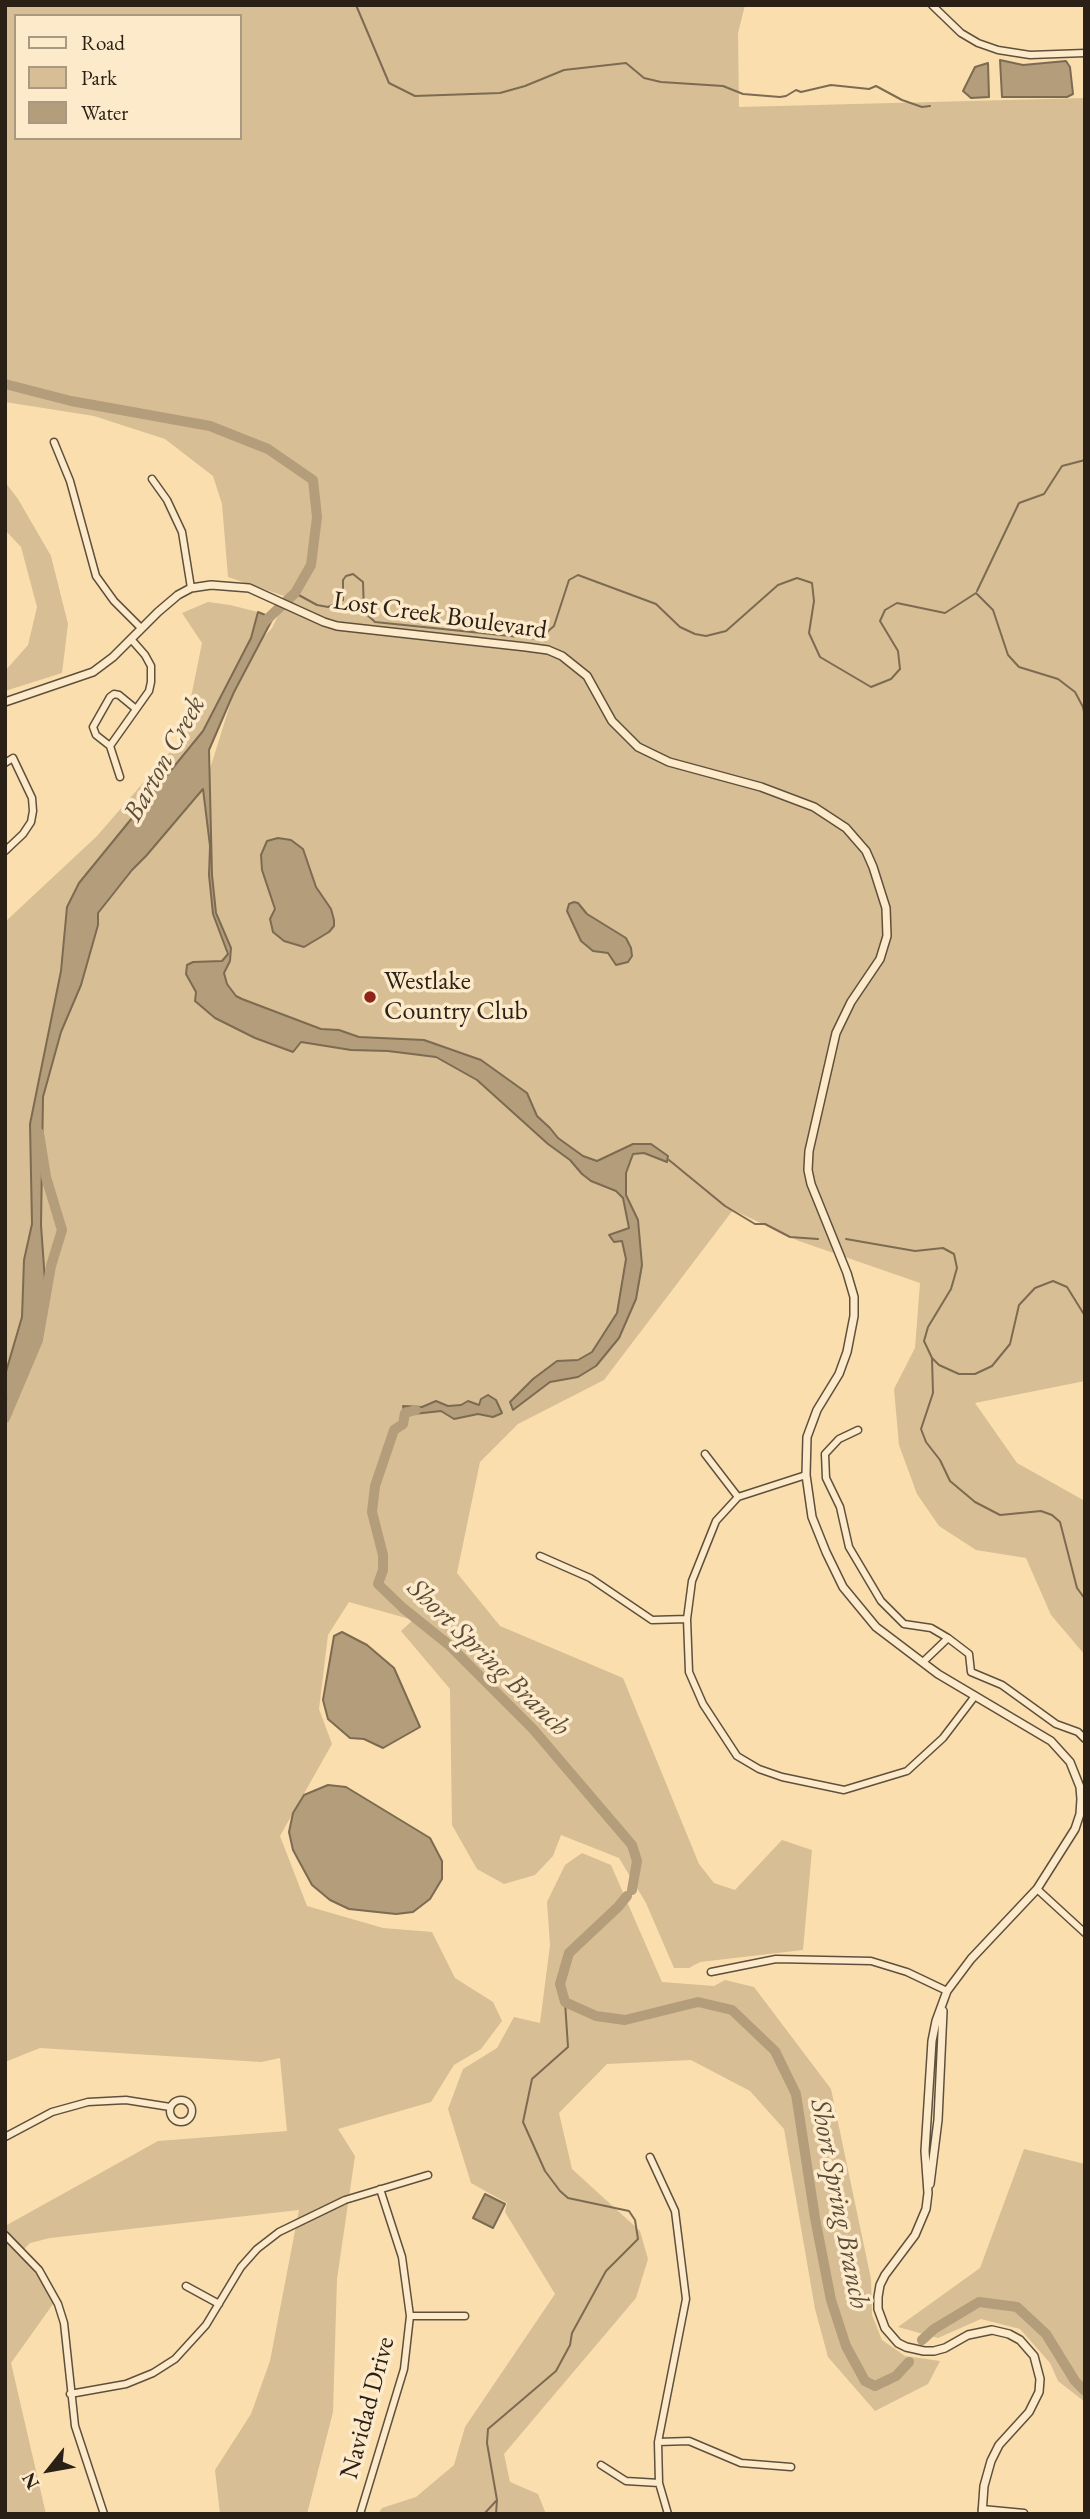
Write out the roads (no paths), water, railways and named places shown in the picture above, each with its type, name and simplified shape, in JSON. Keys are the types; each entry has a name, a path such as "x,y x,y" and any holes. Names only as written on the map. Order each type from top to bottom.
{"street":[{"path":"932,5 961,33 998,50 1030,55 1085,53"},
{"path":"54,442 74,494 96,576 114,601 141,628"},
{"path":"5,702 83,677 104,664 178,595 191,588 182,532 167,500 152,480"},
{"name":"Lost Creek Boulevard","path":"191,588 211,585 249,588 337,626 548,650 562,656 587,676 612,721 638,747 669,762 769,789 814,807 846,828 866,851 886,908 887,936 880,959 850,1002 836,1033 814,1121 808,1170 815,1197 846,1273 853,1297 854,1316 847,1352 839,1374 817,1410 809,1430 806,1475 812,1517 843,1587 876,1627 975,1696 1051,1741 1076,1774 1080,1787 1080,1814 1066,1847 1037,1889 971,1959 947,1991 936,2021 930,2064 926,2151 928,2193"},
{"path":"110,746 149,691 152,674 145,654 131,639"},
{"path":"120,777 110,746 96,735 93,727 114,694 136,709"},
{"path":"5,763 13,758 32,798 33,811 31,822 23,834 5,850"},
{"path":"858,1430 839,1438 825,1454 824,1461 827,1478 843,1517 849,1547 867,1580 893,1615 904,1625 931,1628 969,1654 971,1672 1002,1685 1056,1724 1078,1732 1085,1739"},
{"path":"705,1454 738,1497"},
{"path":"806,1475 738,1497 716,1521 692,1581 687,1619 689,1672 703,1704 737,1756 759,1769 782,1777 844,1790 907,1771 943,1738 975,1696"},
{"path":"540,1556 590,1578 652,1620 687,1619"},
{"path":"923,1662 948,1639"},
{"path":"1037,1889 1085,1933"},
{"path":"711,1972 776,1959 870,1961 907,1972 947,1991"},
{"name":"Lost Creek Boulevard","path":"943,2004 935,2158 926,2208 915,2235 880,2285 878,2309 885,2328 898,2343 923,2351 945,2348 981,2331 1000,2331 1020,2340 1034,2356 1040,2379 1036,2402 999,2445 990,2461 982,2511"},
{"path":"930,2064 940,2064"},
{"path":"5,2137 52,2112 88,2102 126,2100 170,2108"},
{"path":"650,2157 675,2211 685,2299 659,2442 659,2483 668,2514"},
{"path":"70,2394 126,2384 164,2367 197,2337 241,2267 268,2240 292,2224 345,2200 428,2175"},
{"name":"Navidad Drive","path":"360,2514 404,2369 411,2316 402,2257 380,2189"},
{"path":"5,2235 39,2270 58,2304 64,2323 70,2394 77,2434 104,2514"},
{"path":"186,2286 219,2304"},
{"path":"411,2316 465,2316"},
{"path":"659,2442 689,2441 741,2463 791,2467"},
{"path":"601,2465 626,2481 659,2483"},
{"path":"982,2511 1024,2513"}],"water":[{"path":"1000,60 1023,65 1066,61 1070,67 1073,94 1067,97 1002,97"},
{"path":"988,63 989,97 971,98 963,91 975,67"},
{"path":"258,612 273,618 234,692 209,750 212,875 216,913 231,948 230,961 224,973 227,984 236,996 321,1029 339,1030 359,1037 424,1040 481,1060 527,1093 537,1116 558,1138 583,1156 597,1161 633,1144 651,1144 668,1156 667,1162 644,1153 633,1154 626,1173 626,1195 638,1220 642,1265 636,1299 619,1338 596,1366 578,1377 550,1382 513,1410 510,1402 533,1379 557,1361 578,1360 592,1352 617,1313 626,1259 622,1241 614,1242 609,1235 629,1228 623,1198 616,1191 591,1181 582,1174 570,1160 548,1144 477,1080 436,1057 351,1050 301,1042 293,1052 255,1038 215,1018 195,1001 196,992 186,974 187,965 193,962 222,961 228,954 213,914 209,875 210,846 203,789 98,913 98,925 81,985 61,1032 43,1097 41,1225 45,1281 39,1335 17,1387 5,1405 5,1375 22,1317 24,1260 32,1224 30,1124 61,971 67,907 79,883 203,731 251,638"},
{"path":"278,838 291,840 303,849 316,887 331,909 334,920 334,926 329,932 304,947 284,941 273,932 270,919 275,909 262,870 261,855 267,841"},
{"path":"574,902 587,914 626,938 632,956 628,962 616,965 608,953 593,951 581,941 567,911 569,904"},
{"path":"488,1395 496,1400 502,1413 493,1417 478,1414 454,1419 441,1411 405,1415 403,1406 422,1407 436,1401 448,1406 461,1405 468,1401 479,1405 481,1399"},
{"path":"342,1632 367,1645 394,1668 420,1727 383,1748 364,1739 350,1738 328,1719 323,1700 334,1636"},
{"path":"328,1785 346,1787 430,1838 442,1861 442,1879 430,1899 413,1912 396,1914 349,1909 330,1900 312,1885 293,1850 289,1832 293,1813 304,1795"},
{"path":"485,2194 505,2204 493,2228 473,2218"}],"waterway":[{"path":"356,5 389,83 415,96 500,93 564,70 626,63 644,78 661,82 723,86 743,94 780,97 796,90 801,92 831,85 869,89 876,86 902,100 922,107 930,106"},
{"name":"Barton Creek","path":"5,384 71,401 210,426 268,449 313,480 317,517 311,565 295,593 261,625"},
{"path":"977,591 1019,503 1044,494 1062,466 1085,460"},
{"path":"295,593 317,605 328,607 343,600 343,580 353,574 363,582 364,612 375,622 539,639 554,626 569,580 578,575 656,604 680,627 706,636 726,631 778,585 797,578 812,583 814,601 809,633 820,657 871,687 891,679 900,669 898,651 880,621 885,610 897,603 945,613 976,593 993,610 1008,655 1019,667 1058,679 1075,692 1085,716"},
{"name":"Barton Creek","path":"5,1418 38,1340 51,1266 62,1230 46,1177 39,1133"},
{"path":"669,1160 725,1206 755,1224 765,1224 790,1237 818,1239"},
{"path":"846,1239 915,1251 943,1248 954,1254 957,1268 951,1289 928,1327 924,1341 932,1358 939,1365 959,1374 975,1374 992,1366 1010,1344 1019,1305 1035,1288 1053,1281 1067,1287 1085,1316"},
{"path":"932,1359 933,1393 921,1429 950,1481 975,1502 1000,1515 1041,1511 1052,1515 1060,1522 1077,1588 1085,1599"},
{"name":"Short Spring Branch","path":"416,1410 405,1413 403,1424 394,1430 375,1486 372,1512 383,1555 383,1570 378,1584 449,1645 533,1729 632,1845 637,1861 632,1890"},
{"name":"Short Spring Branch","path":"627,1896 569,1953 560,1984 565,2002 596,2016 625,2020 698,2002 732,2010 775,2051 796,2094 831,2300 846,2346 865,2381 875,2386 896,2376 909,2362"},
{"path":"496,2514 497,2500 487,2443 488,2429 556,2371 570,2345 572,2333 606,2271 638,2239 635,2220 629,2211 568,2198 560,2191 545,2171 523,2122 532,2079 568,2047 565,2002"},
{"name":"Short Spring Branch","path":"922,2340 934,2329 979,2302 1017,2307 1046,2334 1075,2381 1085,2391"},
{"path":"484,2514 497,2500"}],"place":[{"name":"Westlake Country Club","path":"370,997"}]}
